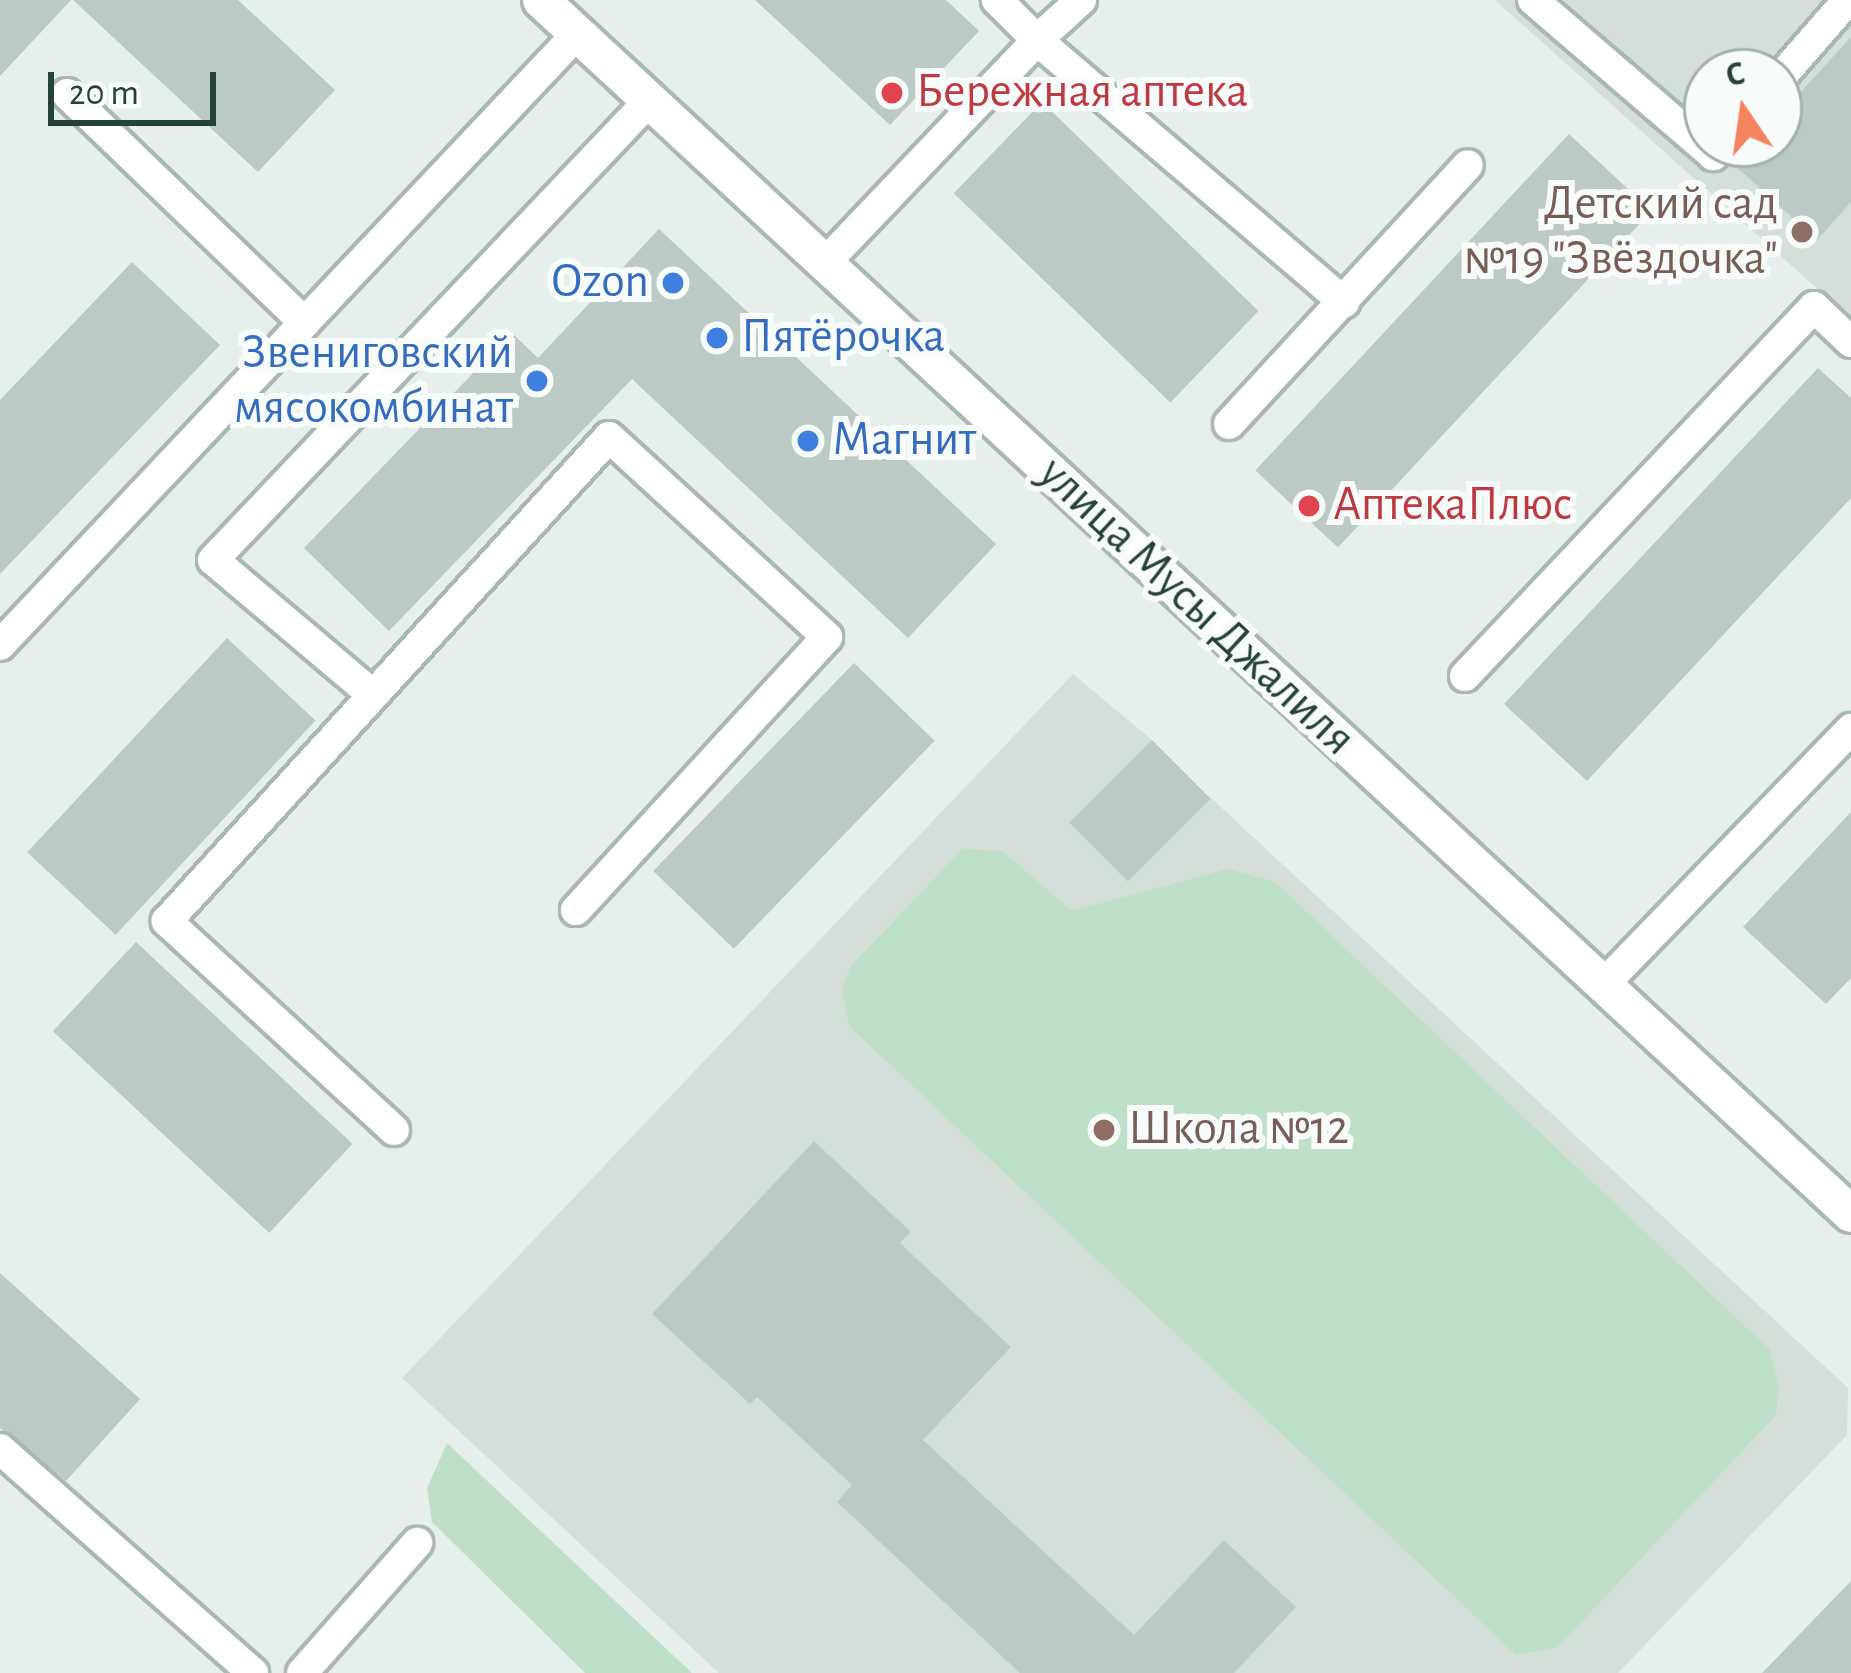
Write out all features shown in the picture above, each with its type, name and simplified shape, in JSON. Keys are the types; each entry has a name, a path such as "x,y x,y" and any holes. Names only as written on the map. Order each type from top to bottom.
{"street":[{"name":"улица Мусы Джалиля","path":"542,0 1851,1214"}],"lane":[{"path":"997,0 1037,40 1343,302"},
{"path":"824,264 1037,40 1081,0"},
{"path":"1533,0 1683,129"},
{"path":"1803,52 1848,0"},
{"path":"0,645 577,34"},
{"path":"67,94 305,323"},
{"path":"373,695 213,560 648,101"},
{"path":"1228,424 1468,165"},
{"path":"1465,676 1814,307 1851,342"},
{"path":"394,1130 167,921 609,437 827,637 576,910"},
{"path":"1605,983 1851,729"},
{"path":"0,1449 253,1673"},
{"path":"302,1673 417,1543"}],"shaded area":[{"name":"Детский сад №19 \"Звёздочка\"","path":"1495,0 1851,0 1851,319"},
{"name":"Школа №12","path":"1073,674 1152,740 1070,823 1128,881 1211,798 1848,1388 1847,1435 1618,1673 719,1673 402,1378"}],"green space":[{"path":"963,849 1002,851 1072,911 1228,869 1275,882 1770,1350 1779,1386 1776,1415 1558,1647 1516,1655 849,1026 842,991 850,967"},
{"path":"447,1443 692,1673 585,1673 432,1522 427,1488"}],"building":[{"path":"0,0 71,0 0,76"},
{"path":"73,0 238,0 335,90 258,172"},
{"path":"755,0 946,0 979,31 890,125"},
{"path":"1851,37 1851,202 1817,240 1738,168 1803,168 1803,90"},
{"path":"1042,102 1259,311 1170,402 954,193"},
{"path":"1569,134 1652,211 1338,547 1255,470"},
{"path":"659,229 996,544 908,638 632,379 389,631 304,548 512,333 538,358"},
{"path":"132,262 220,345 0,574 0,400"},
{"path":"1818,368 1851,398 1851,498 1587,781 1504,704"},
{"path":"227,638 315,721 116,935 27,852"},
{"path":"854,663 935,741 734,949 653,871"},
{"path":"1152,740 1211,799 1128,881 1069,823"},
{"path":"1851,812 1851,978 1826,1004 1743,927"},
{"path":"136,942 352,1144 269,1233 53,1031"},
{"path":"814,1141 911,1232 900,1243 1011,1347 923,1440 1134,1635 1224,1540 1296,1607 1234,1673 1020,1673 837,1502 852,1485 757,1397 750,1404 652,1314"},
{"path":"0,1273 140,1399 66,1481 0,1428"},
{"path":"1851,1581 1851,1673 1762,1673"}],"place":[{"name":"Бережная аптека","path":"892,93"},
{"name":"Детский сад №19 \"Звёздочка\"","path":"1802,232"},
{"name":"Ozon","path":"673,283"},
{"name":"Пятёрочка","path":"717,338"},
{"name":"Звениговский мясокомбинат","path":"537,381"},
{"name":"Магнит","path":"808,441"},
{"name":"АптекаПлюс","path":"1309,506"},
{"name":"Школа №12","path":"1104,1130"}]}
